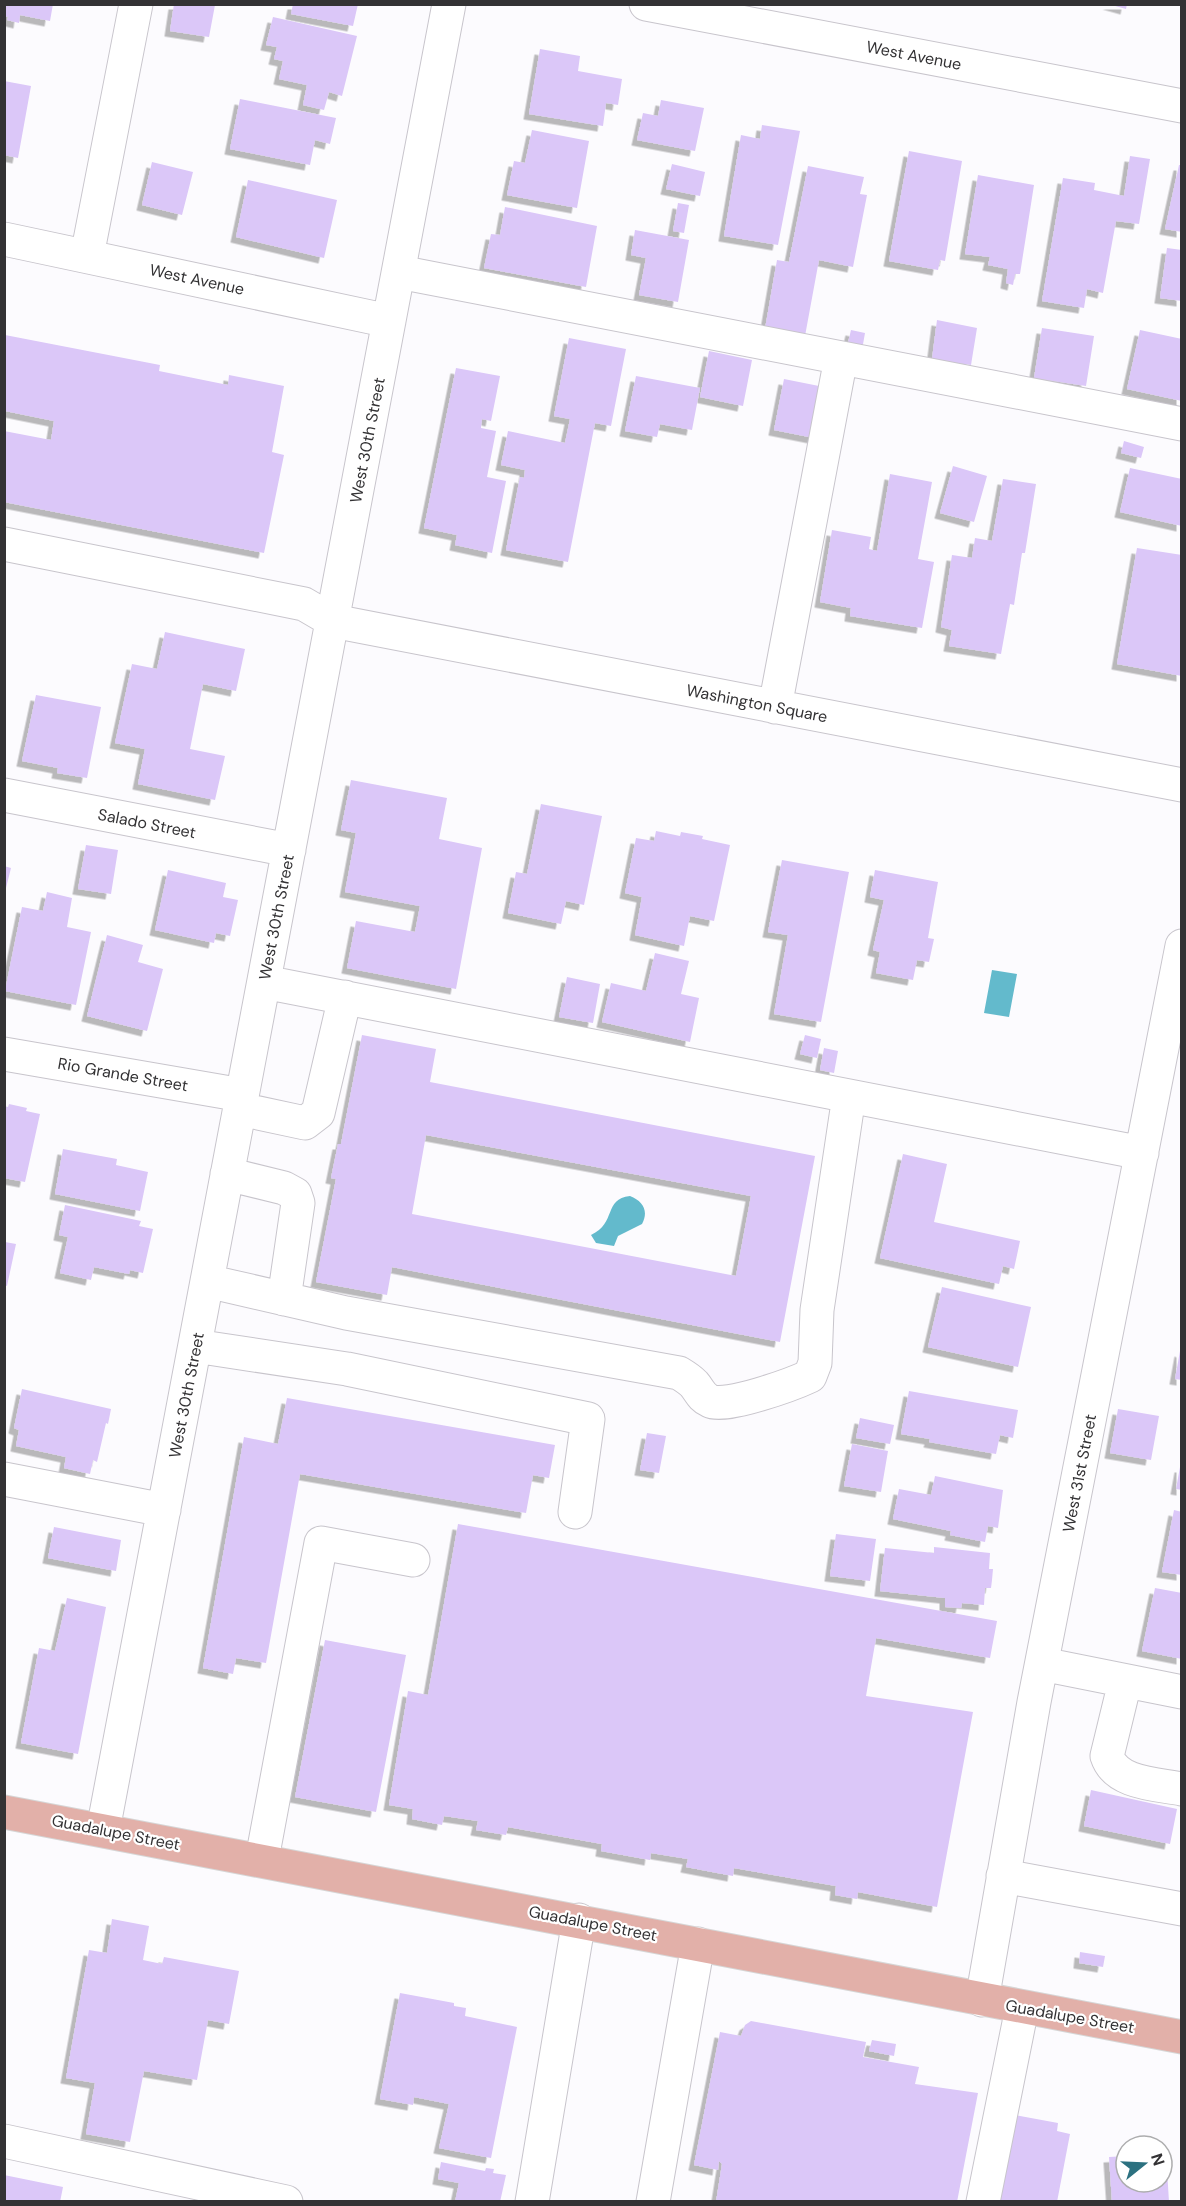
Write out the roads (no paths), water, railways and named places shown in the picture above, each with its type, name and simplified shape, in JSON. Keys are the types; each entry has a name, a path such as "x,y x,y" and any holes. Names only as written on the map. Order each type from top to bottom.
{"main road":[{"name":"Guadalupe Street","path":"4,1812 262,1859 1022,2008 1182,2037"}],"street":[{"path":"87,256 136,4"},
{"name":"West 30th Street","path":"103,1830 449,4"},
{"name":"West Avenue","path":"646,4 781,17 1182,106"},
{"name":"West Avenue","path":"4,239 389,321"},
{"path":"399,272 1182,424"},
{"path":"775,706 842,358"},
{"name":"Washington Square","path":"4,544 304,604 333,621 1182,785"},
{"name":"Salado Street","path":"4,795 289,850"},
{"name":"West 31st Street","path":"982,2000 1042,1664 1181,947"},
{"path":"264,982 1142,1153"},
{"name":"Rio Grande Street","path":"4,1054 241,1102 305,1123 318,1113 345,998"},
{"path":"207,1281 346,1313 679,1373 694,1384 701,1396 712,1403 728,1403 810,1376 815,1363 817,1310 849,1096"},
{"path":"227,1174 284,1188 295,1194 298,1203 284,1299"},
{"path":"195,1346 347,1369 588,1419 575,1512"},
{"path":"4,1479 164,1510"},
{"path":"262,1859 321,1543 413,1560"},
{"path":"1042,1664 1182,1692"},
{"path":"1125,1682 1107,1756 1109,1762 1116,1771 1134,1780 1182,1789"},
{"path":"1003,1876 1182,1909"},
{"path":"532,2202 579,1920"},
{"path":"653,2202 698,1944"},
{"path":"983,2202 1022,2008"},
{"path":"4,2141 286,2202"}],"water":[{"path":"992,970 1017,974 1009,1017 984,1013"},
{"path":"630,1196 644,1207 645,1215 642,1224 618,1236 614,1246 596,1243 591,1235 604,1224 616,1202"}]}
